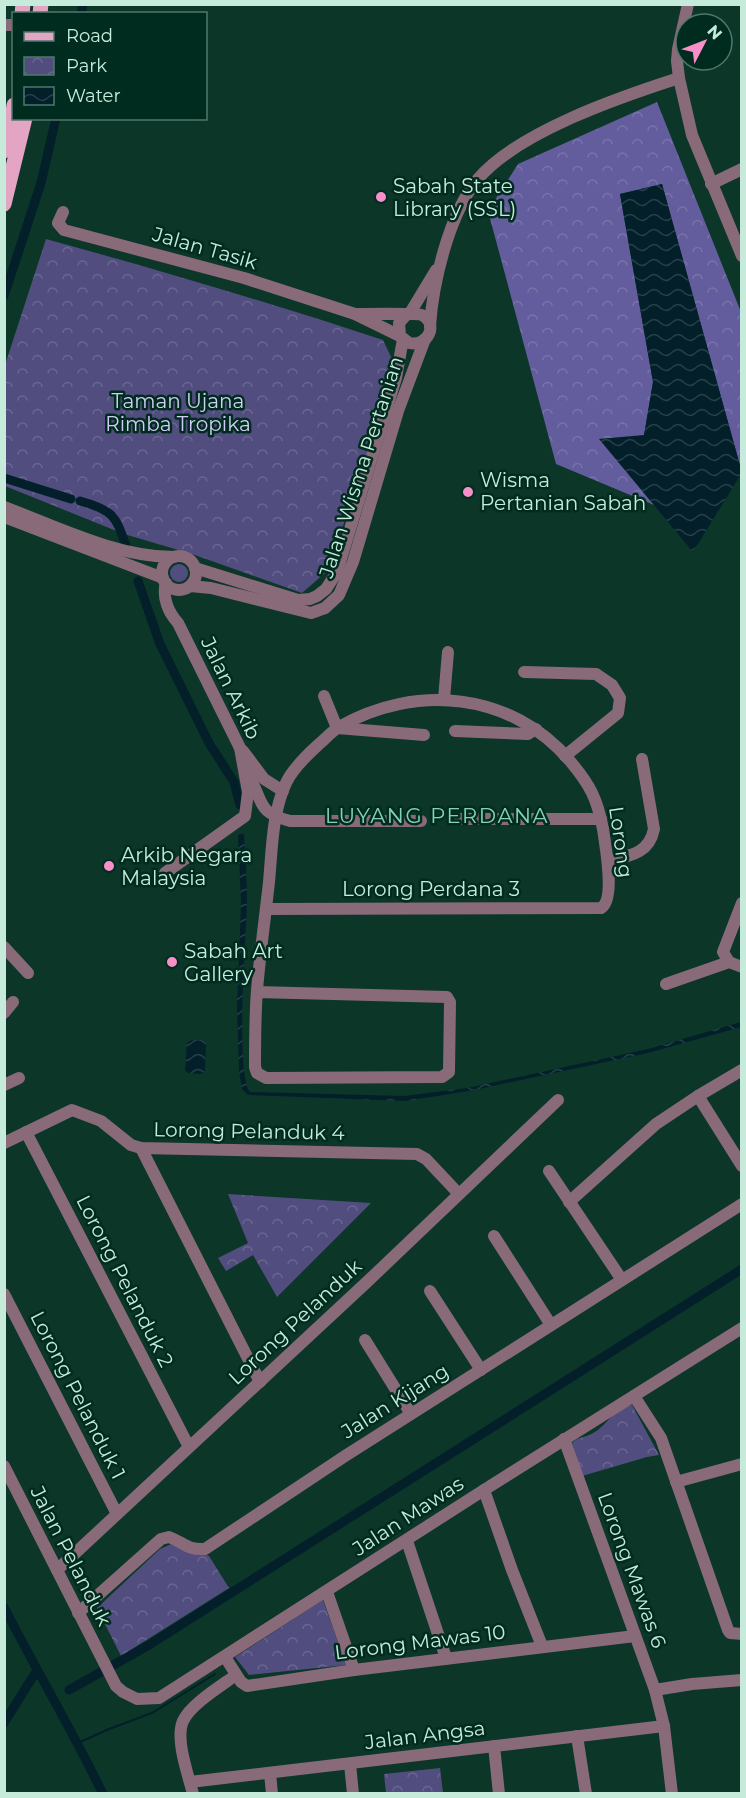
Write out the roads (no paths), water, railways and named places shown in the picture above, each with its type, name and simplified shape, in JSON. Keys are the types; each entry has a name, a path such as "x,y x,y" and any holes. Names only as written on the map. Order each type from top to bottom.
{"main road":[{"path":"4,152 12,120"},
{"path":"4,204 25,120"}],"street":[{"path":"688,4 678,49 679,78 692,135 741,256"},
{"path":"439,267 409,313 399,323 401,338 409,343 416,344 425,339 430,326 439,267 452,228 467,195 476,181 493,163 527,140 585,113 627,95 679,78"},
{"path":"711,184 741,169"},
{"name":"Jalan Tasik","path":"63,212 58,223 64,230 233,275 355,315 401,338"},
{"path":"409,313 422,315 430,326"},
{"name":"Jalan Tasik","path":"355,315 409,313"},
{"name":"Jalan Wisma Pertanian","path":"195,568 298,600 310,599 326,589 337,572 352,526 396,378 401,338"},
{"name":"Jalan Wisma Pertanian","path":"187,588 211,588 302,612 318,611 333,601 344,585 353,562 398,411 425,339"},
{"path":"4,507 115,549 140,555 184,557 193,564 195,578 187,588 173,589 164,581 4,518"},
{"path":"164,581 165,563 174,557"},
{"name":"Jalan Arkib","path":"164,581 165,599 173,618 178,623"},
{"name":"Jalan Arkib","path":"165,873 245,816 248,792 240,748 178,623 174,601 177,593 187,588"},
{"path":"444,699 448,652"},
{"path":"524,672 596,674 612,685 620,698 618,713 565,756"},
{"path":"324,696 337,728 424,735"},
{"name":"Lorong","path":"285,786 314,749 337,728 386,707 410,701 444,699 480,704 499,711 536,729 552,741 586,780 598,804 608,861 608,899 605,905 596,908"},
{"path":"455,731 528,734 536,729"},
{"path":"240,748 264,779 285,786 276,817 257,992 255,1068 257,1073 266,1078 442,1077 449,1072 449,998 447,997 257,992"},
{"path":"608,861 638,854 653,837 654,829 642,759"},
{"path":"245,768 264,810 276,817 290,821 421,821"},
{"path":"460,819 601,819"},
{"path":"741,903 723,952 729,962 741,967"},
{"name":"Lorong Perdana 3","path":"266,909 596,908"},
{"path":"4,946 28,973"},
{"path":"666,984 729,962"},
{"path":"4,1013 13,1002"},
{"path":"569,1202 656,1124 741,1070"},
{"path":"4,1085 19,1078"},
{"path":"698,1096 741,1166"},
{"name":"Lorong Pelanduk","path":"57,1570 558,1100"},
{"name":"Lorong Pelanduk 4","path":"4,1143 72,1110 101,1121 131,1144 141,1148 417,1154 426,1159 458,1194"},
{"name":"Lorong Pelanduk 2","path":"26,1132 189,1447"},
{"path":"141,1148 260,1382"},
{"path":"549,1171 622,1280"},
{"name":"Jalan Kijang","path":"78,1613 161,1539 169,1537 194,1550 205,1549 411,1414 741,1204"},
{"path":"494,1236 551,1325"},
{"path":"430,1291 481,1370"},
{"name":"Lorong Pelanduk 1","path":"4,1294 117,1514"},
{"name":"Jalan Mawas","path":"104,1663 123,1692 137,1699 159,1698 741,1328"},
{"path":"365,1340 411,1414"},
{"path":"634,1396 661,1438 728,1630 730,1633 741,1634"},
{"name":"Lorong Mawas 6","path":"564,1439 655,1690 662,1720 672,1794"},
{"path":"676,1482 741,1464"},
{"name":"Jalan Pelanduk","path":"4,1466 104,1663"},
{"path":"484,1490 542,1646"},
{"path":"407,1541 446,1658"},
{"path":"327,1592 354,1670"},
{"name":"Lorong Mawas 10","path":"236,1675 247,1686 446,1658 635,1636"},
{"path":"192,1788 182,1747 183,1721 188,1713 236,1675 225,1657"},
{"path":"655,1690 741,1680"},
{"name":"Jalan Angsa","path":"192,1788 270,1773 577,1736 662,1720"},
{"path":"577,1736 586,1794"},
{"path":"494,1746 499,1794"},
{"path":"350,1764 353,1794"},
{"path":"270,1773 272,1794"}],"water":[{"path":"662,184 741,469 741,474 693,552 599,439 644,435 653,382 620,194"},
{"path":"238,834 244,834 246,877 242,1032 243,1059 250,1092 404,1096 467,1088 648,1049 741,1022 741,1027 648,1053 469,1091 406,1101 248,1095 242,1089 239,1071 237,1008 241,904"},
{"path":"192,1040 202,1040 206,1043 205,1070 202,1074 188,1073 185,1070 187,1043"}],"waterway":[{"path":"81,12 83,4"},
{"path":"4,296 41,183 56,120"},
{"path":"4,478 71,499"},
{"path":"80,501 101,508 113,518 121,531 128,552"},
{"path":"138,581 160,644 209,743 234,782 240,805"},
{"path":"69,1690 149,1645 742,1269"},
{"path":"4,1607 103,1794"},
{"path":"4,1723 37,1670"},
{"path":"78,1743 152,1713 215,1674"}],"place":[{"name":"Sabah State Library (SSL)","path":"381,197"},
{"name":"Wisma Pertanian Sabah","path":"468,492"},
{"name":"Arkib Negara Malaysia","path":"109,866"},
{"name":"Sabah Art Gallery","path":"172,962"}],"district":[{"name":"LUYANG PERDANA","path":"437,815"}],"park label":[{"name":"Taman Ujana Rimba Tropika","path":"178,412"}]}
